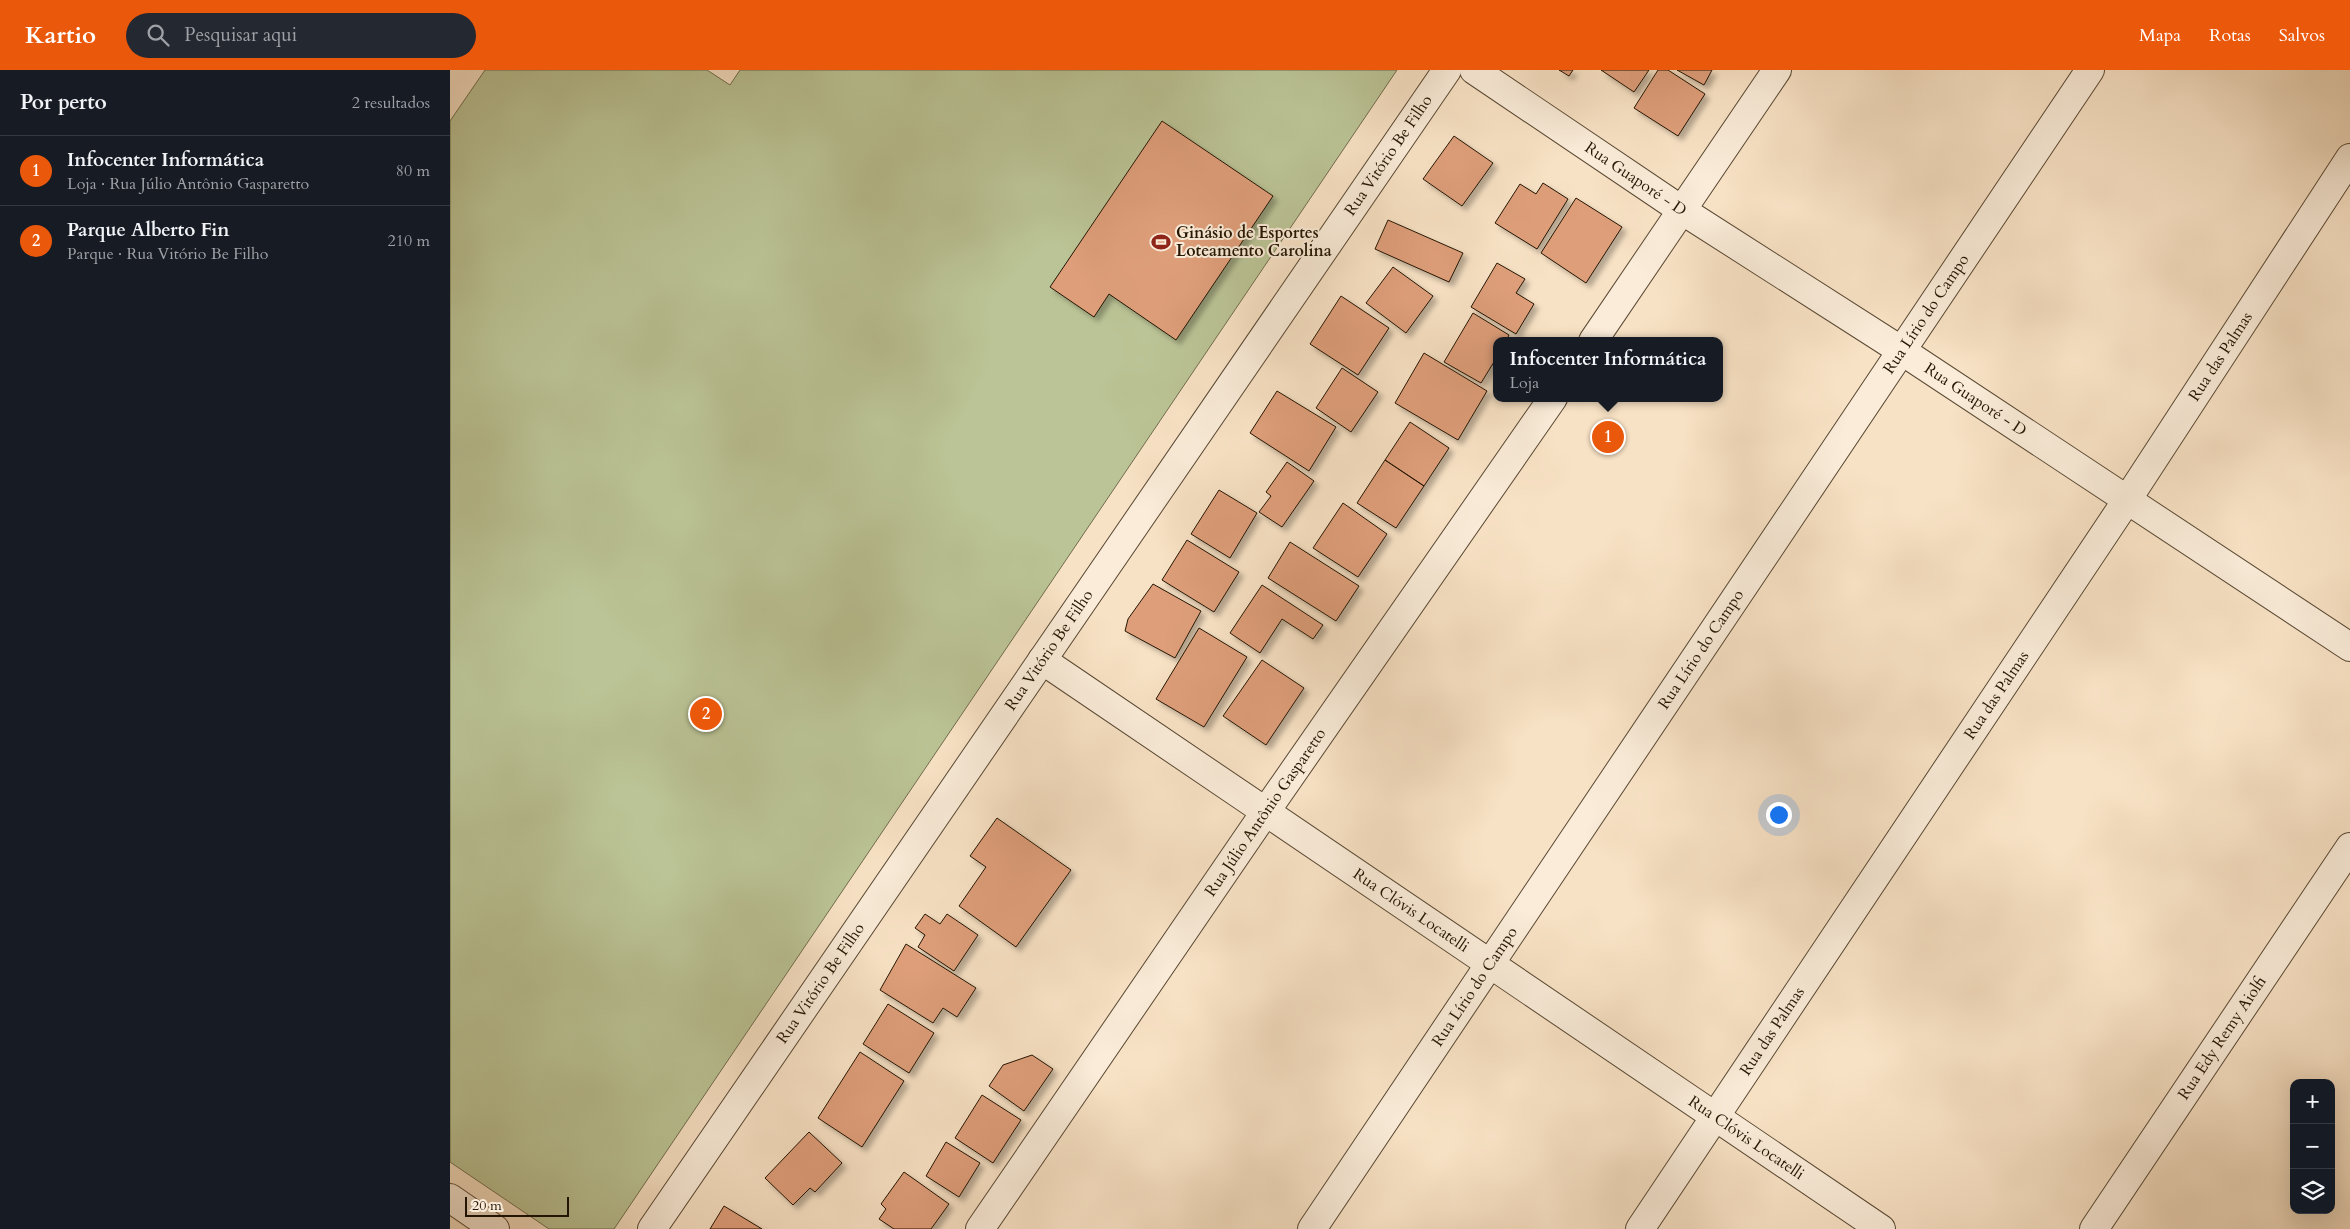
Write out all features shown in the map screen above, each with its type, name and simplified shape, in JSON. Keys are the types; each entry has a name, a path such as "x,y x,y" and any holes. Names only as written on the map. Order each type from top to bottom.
{"street":[{"name":"Rua Vitório Be Filho","path":"652,1229 1447,70"},
{"name":"Rua Guaporé - D","path":"1474,70 1683,211 1902,351 2350,647"},
{"path":"1595,337 1683,211 1777,70"},
{"name":"Rua Lírio do Campo","path":"1312,1229 2090,70"},
{"name":"Rua das Palmas","path":"1640,1229 2127,500 2350,158"},
{"name":"Rua Júlio Antônio Gasparetto","path":"980,1229 1266,811 1550,402"},
{"name":"Rua Clóvis Locatelli","path":"1042,660 1881,1229"},
{"name":"Rua Edy Remy Aiolfi","path":"2094,1229 2350,848"},
{"path":"450,1198 495,1229"}],"green space":[{"path":"485,70 707,70 730,85 740,70 1397,70 614,1229 549,1229 450,1162 450,121"}],"building":[{"path":"1559,70 1573,70 1569,76"},
{"path":"1601,70 1649,70 1634,92"},
{"path":"1658,70 1668,70 1705,94 1678,136 1634,108"},
{"path":"1677,70 1712,70 1704,85"},
{"name":"Ginásio de Esportes Loteamento Carolina","path":"1162,121 1273,196 1176,340 1109,294 1094,317 1050,287"},
{"path":"1454,136 1493,163 1462,206 1423,179"},
{"path":"1543,183 1568,199 1537,249 1495,223 1520,184 1536,194"},
{"path":"1576,198 1622,227 1586,283 1541,253"},
{"path":"1388,220 1463,253 1449,282 1375,249"},
{"path":"1497,263 1525,279 1516,293 1534,304 1516,334 1471,307"},
{"path":"1393,267 1433,296 1406,333 1366,303"},
{"path":"1341,296 1389,328 1358,375 1310,344"},
{"path":"1473,313 1509,335 1508,337 1493,337 1493,364 1481,383 1444,362"},
{"path":"1424,353 1487,391 1458,440 1395,403"},
{"path":"1342,368 1378,392 1351,432 1316,408"},
{"path":"1277,391 1336,427 1309,471 1250,433"},
{"path":"1410,422 1449,448 1424,486 1385,460"},
{"path":"1385,460 1424,486 1396,528 1357,503"},
{"path":"1287,462 1314,481 1282,527 1259,512 1271,496 1266,492"},
{"path":"1219,490 1257,513 1230,558 1191,534"},
{"path":"1343,503 1387,534 1358,577 1313,548"},
{"path":"1187,540 1239,572 1214,612 1162,580"},
{"path":"1290,542 1359,586 1336,621 1268,578"},
{"path":"1153,584 1201,611 1175,658 1125,631 1128,619"},
{"path":"1262,585 1323,625 1313,639 1282,619 1260,653 1230,633"},
{"path":"1199,628 1247,657 1204,727 1156,699"},
{"path":"1262,660 1304,688 1266,745 1223,716"},
{"path":"997,818 1071,870 1016,947 959,906 986,867 970,856"},
{"path":"925,914 940,924 947,914 978,935 954,971 918,947 925,935 915,928"},
{"path":"906,944 976,988 957,1017 943,1008 933,1023 880,990"},
{"path":"888,1004 934,1033 909,1073 863,1044"},
{"path":"860,1052 904,1081 862,1147 818,1118"},
{"path":"1032,1055 1053,1069 1024,1111 989,1086 1003,1065"},
{"path":"982,1095 1021,1120 993,1163 955,1138"},
{"path":"809,1132 842,1163 815,1192 810,1188 793,1205 765,1178"},
{"path":"946,1142 980,1163 959,1197 926,1176"},
{"path":"904,1172 949,1204 931,1229 894,1229 879,1219 886,1209 881,1204"},
{"path":"724,1206 762,1229 710,1229"}],"place":[{"name":"Ginásio de Esportes Loteamento Carolina","path":"1161,242"},
{"name":"Infocenter Informática","path":"1608,437"},
{"name":"Parque Alberto Fin","path":"706,714"}]}
